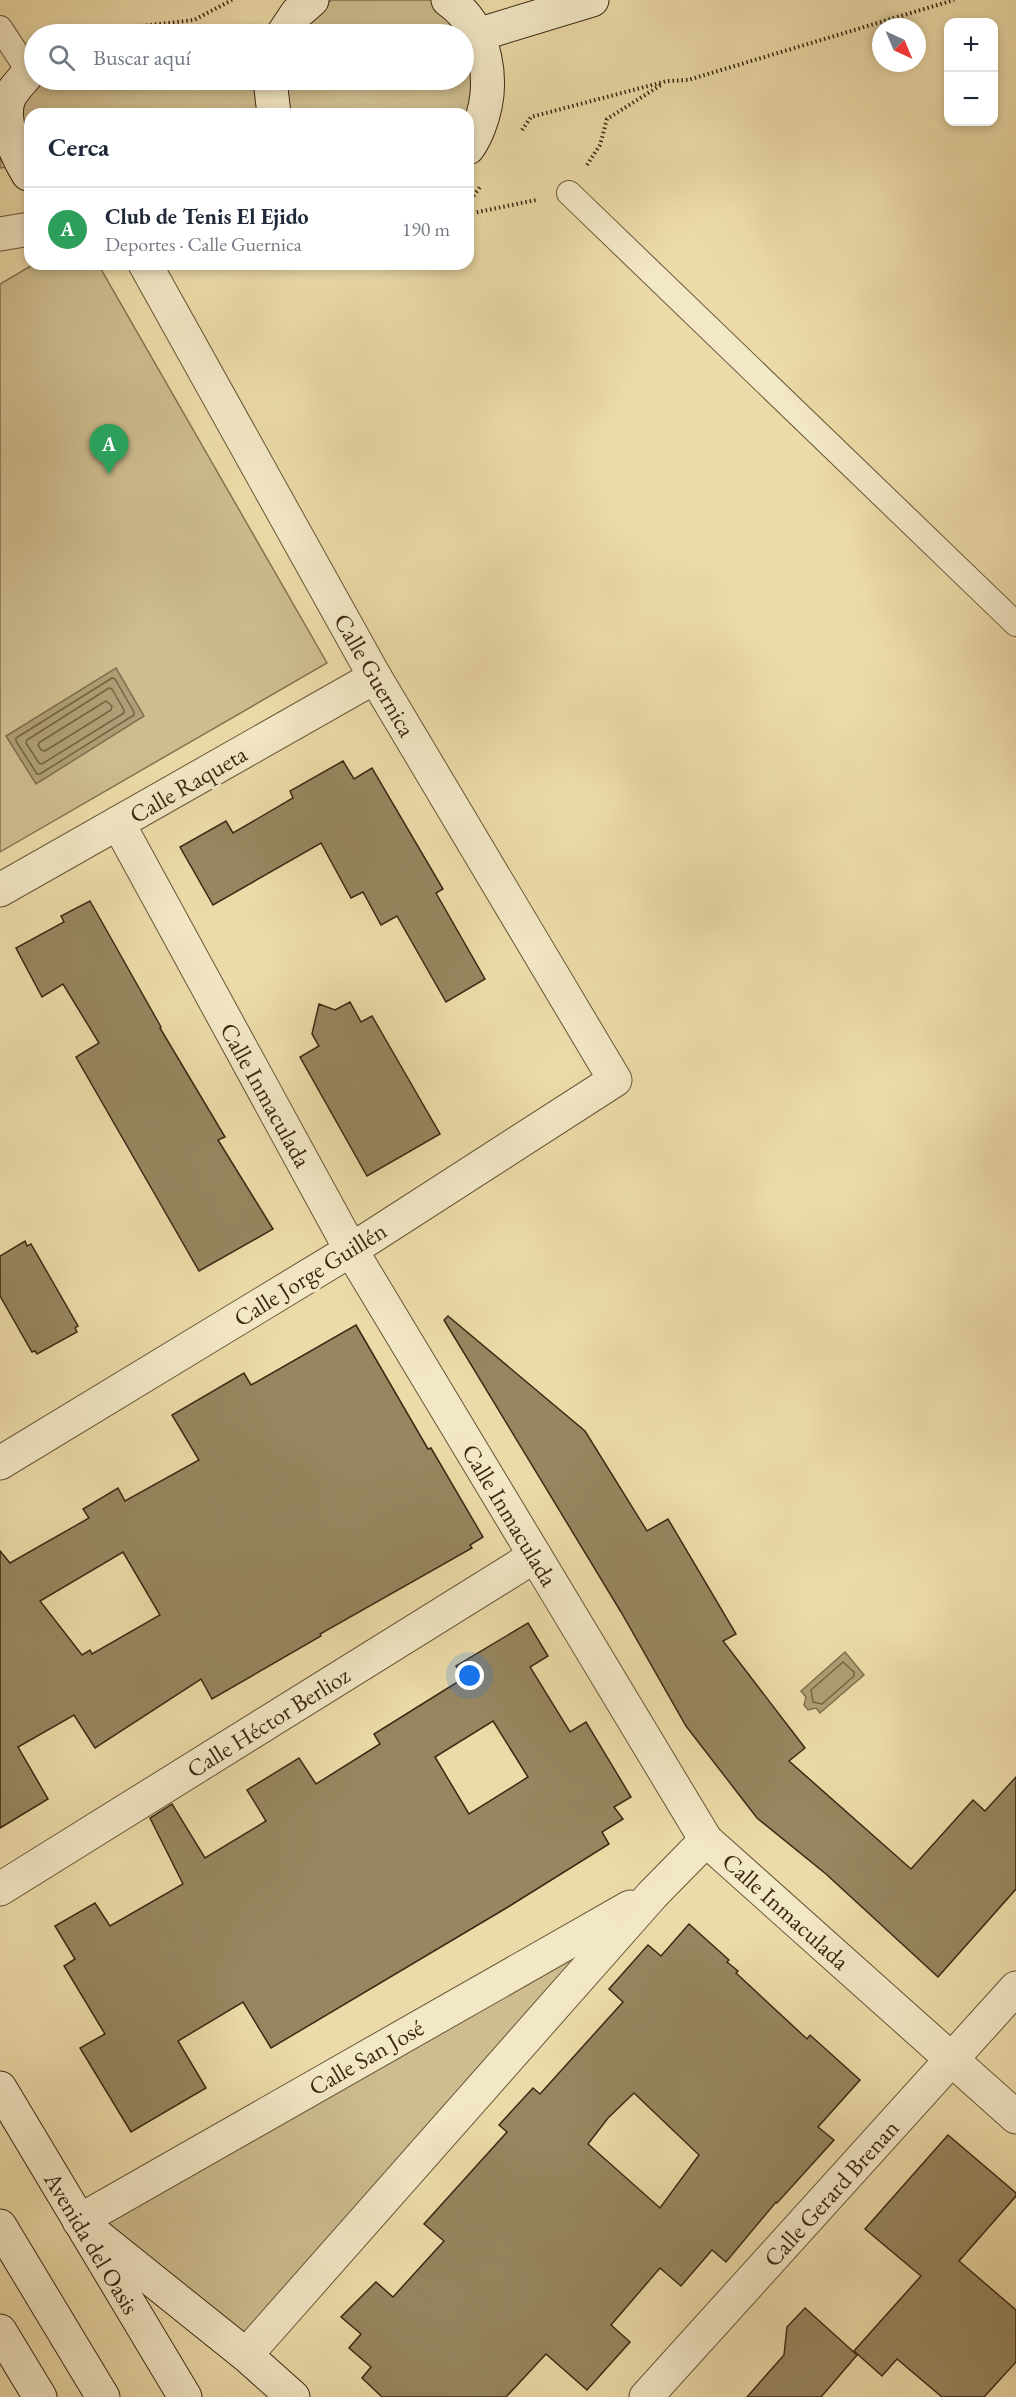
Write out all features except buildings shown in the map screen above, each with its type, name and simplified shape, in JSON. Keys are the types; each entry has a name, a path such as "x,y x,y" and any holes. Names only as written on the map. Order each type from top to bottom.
{"street":[{"path":"290,24 297,13 312,0"},
{"path":"448,0 457,6 469,24"},
{"path":"477,35 592,0"},
{"path":"474,31 489,70 487,108 474,140"},
{"path":"20,176 6,122 8,100 21,73"},
{"path":"271,90 273,108"},
{"path":"0,234 24,230"},
{"name":"Calle Guernica","path":"148,270 375,677 615,1080"},
{"name":"Calle Raqueta","path":"0,890 375,677"},
{"name":"Calle Inmaculada","path":"118,823 351,1250 706,1840 1016,2117"},
{"name":"Calle Jorge Guillén","path":"0,1463 351,1250 615,1080"},
{"name":"Calle Héctor Berlioz","path":"0,1889 536,1556"},
{"name":"Calle San José","path":"246,2355 653,1894 706,1840"},
{"name":"Calle San José","path":"79,2221 653,1894"},
{"name":"Calle Gerard Brenan","path":"645,2397 1016,1988"},
{"name":"Avenida del Oasis","path":"0,2088 185,2397"},
{"path":"79,2221 246,2355 293,2397"},
{"path":"0,2226 103,2397"},
{"path":"0,2331 40,2397"}],"lane":[{"path":"0,28 21,73"},
{"path":"569,193 1016,624"}],"path":[{"path":"159,24 194,20 232,0"},
{"path":"518,135 531,117 667,81 688,80 954,0"},
{"path":"474,213 569,193 600,145 607,118 667,81"},
{"path":"474,195 481,186"}],"shaded area":[{"path":"332,0 431,0 447,11 458,24 303,24"},
{"path":"474,55 479,70 477,104 474,112 474,108 286,108 283,90 474,90"},
{"path":"24,84 24,90 264,90 265,108 24,108 24,165 0,168 0,87"},
{"path":"24,270 101,270 327,663 0,852 0,284"},
{"path":"653,1894 246,2355 79,2221"}],"water":[{"path":"116,668 144,716 36,784 6,736"},
{"path":"845,1652 864,1675 820,1713 816,1708 808,1710 804,1705 806,1697 801,1691"}],"place":[{"name":"Club de Tenis El Ejido","path":"109,474"}]}
